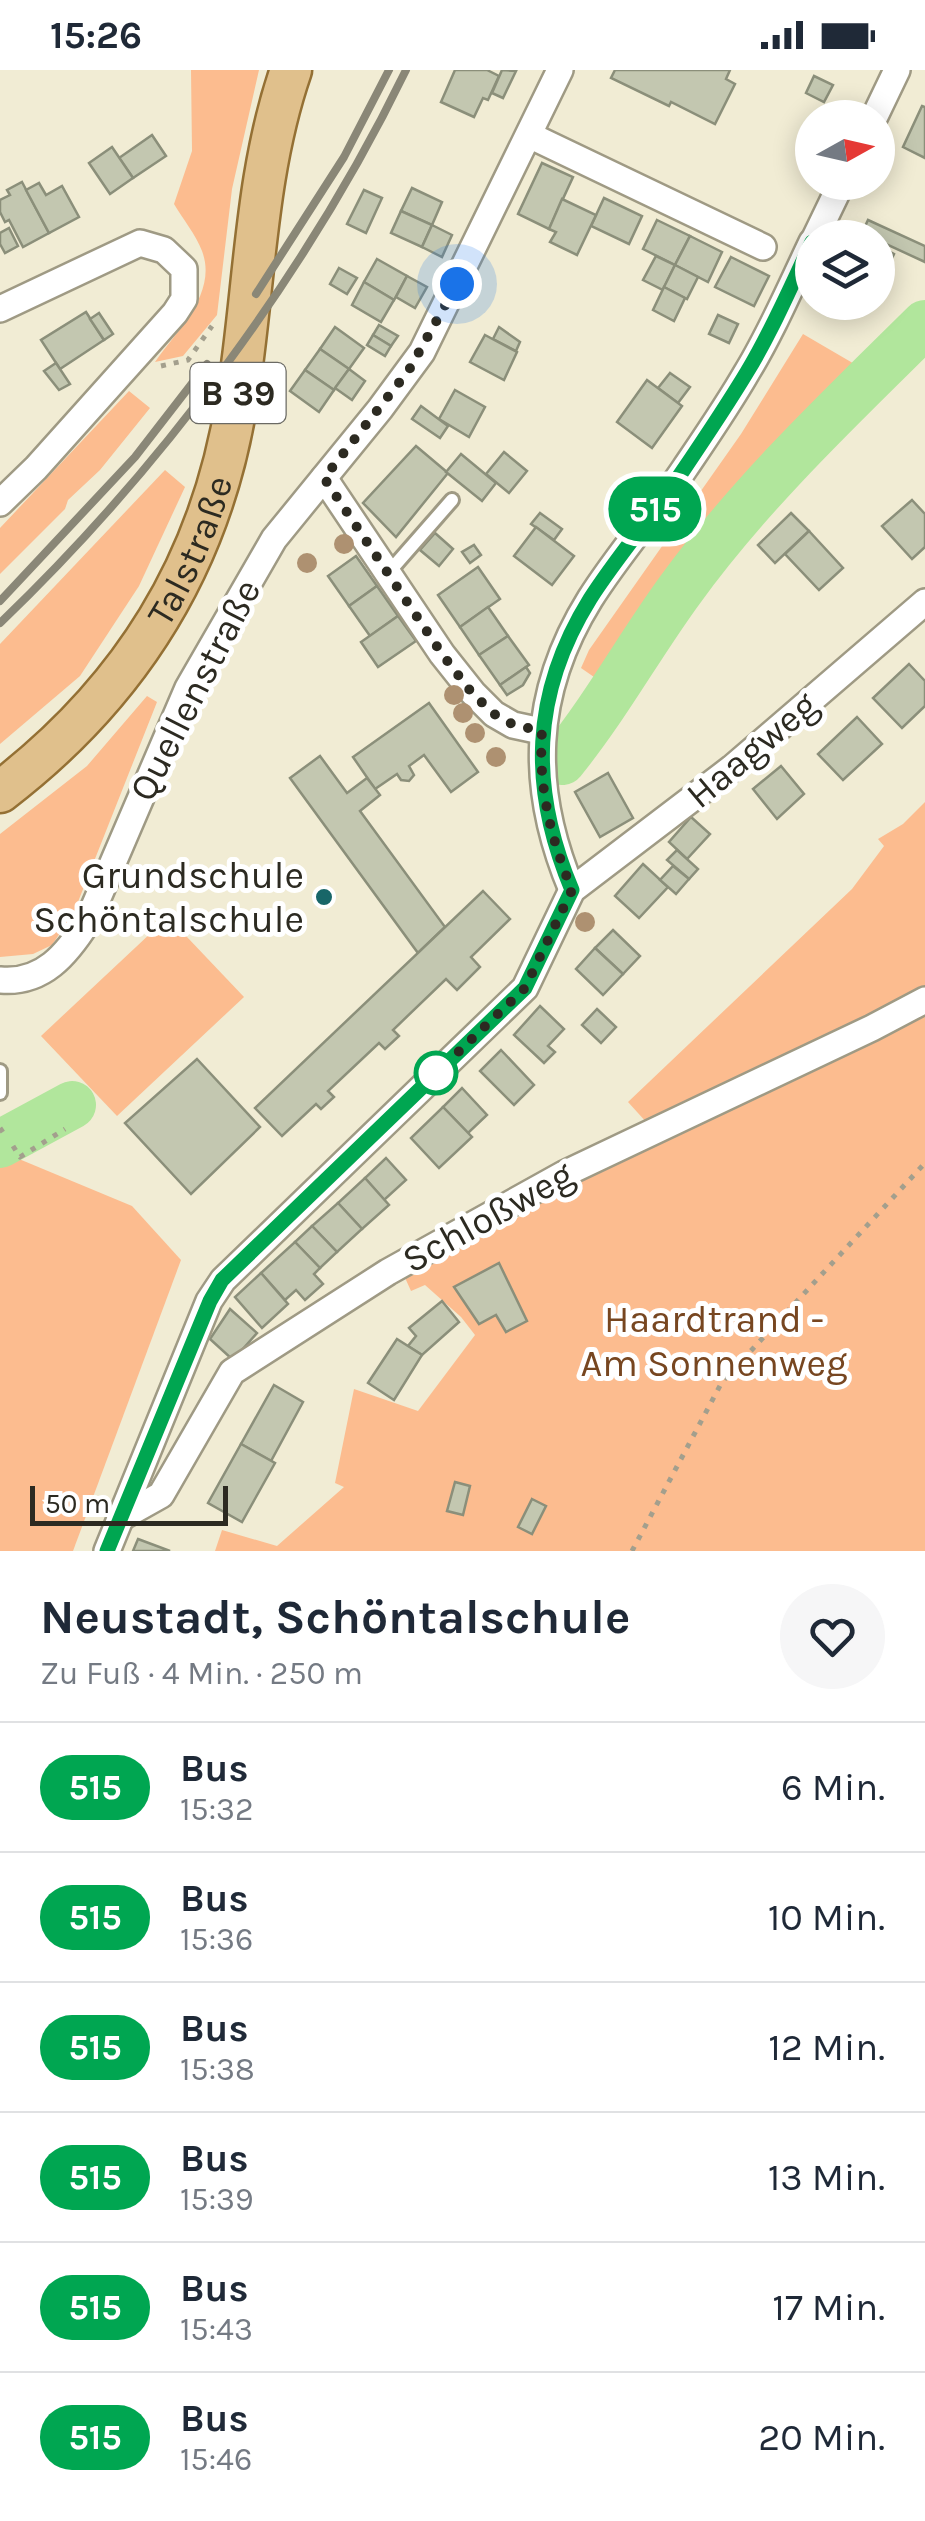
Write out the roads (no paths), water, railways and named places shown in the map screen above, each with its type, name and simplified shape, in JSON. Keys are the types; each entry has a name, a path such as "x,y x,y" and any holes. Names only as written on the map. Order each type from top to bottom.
{"main road":[{"name":"Talstraße","path":"0,792 55,747 111,690 158,622 205,524 238,399 265,166 290,70"}],"street":[{"name":"Quellenstraße","path":"0,980 26,980 54,964 88,921 188,688 274,539 422,352 560,70"},
{"path":"883,100 897,70"},
{"path":"529,135 763,248"},
{"path":"0,309 140,243 164,250 184,269 184,299 175,313 0,503"},
{"path":"107,1551 222,1280 525,988 572,890 552,838 544,797 542,731 566,643 590,600 677,480 748,371 795,278"},
{"path":"324,478 472,693 494,714 514,725 542,731"},
{"name":"Haagweg","path":"572,890 732,768 925,602"},
{"name":"Schloßweg","path":"120,1518 161,1495 232,1372 356,1292 564,1174 925,1000"}],"lane":[{"path":"389,572 452,500"},
{"path":"0,1071 0,1093"}],"waterway":[{"path":"562,761 680,590 736,519 925,324"},
{"path":"0,1144 72,1105"}],"railway":[{"path":"256,294 344,157 389,70"},
{"path":"0,623 118,500 227,364 324,219 406,70"},
{"path":"0,601 135,457 207,364"}],"place":[{"name":"Grundschule Schöntalschule","path":"324,897"}],"park label":[{"name":"Haardtrand - Am Sonnenweg","path":"714,1341"}]}
